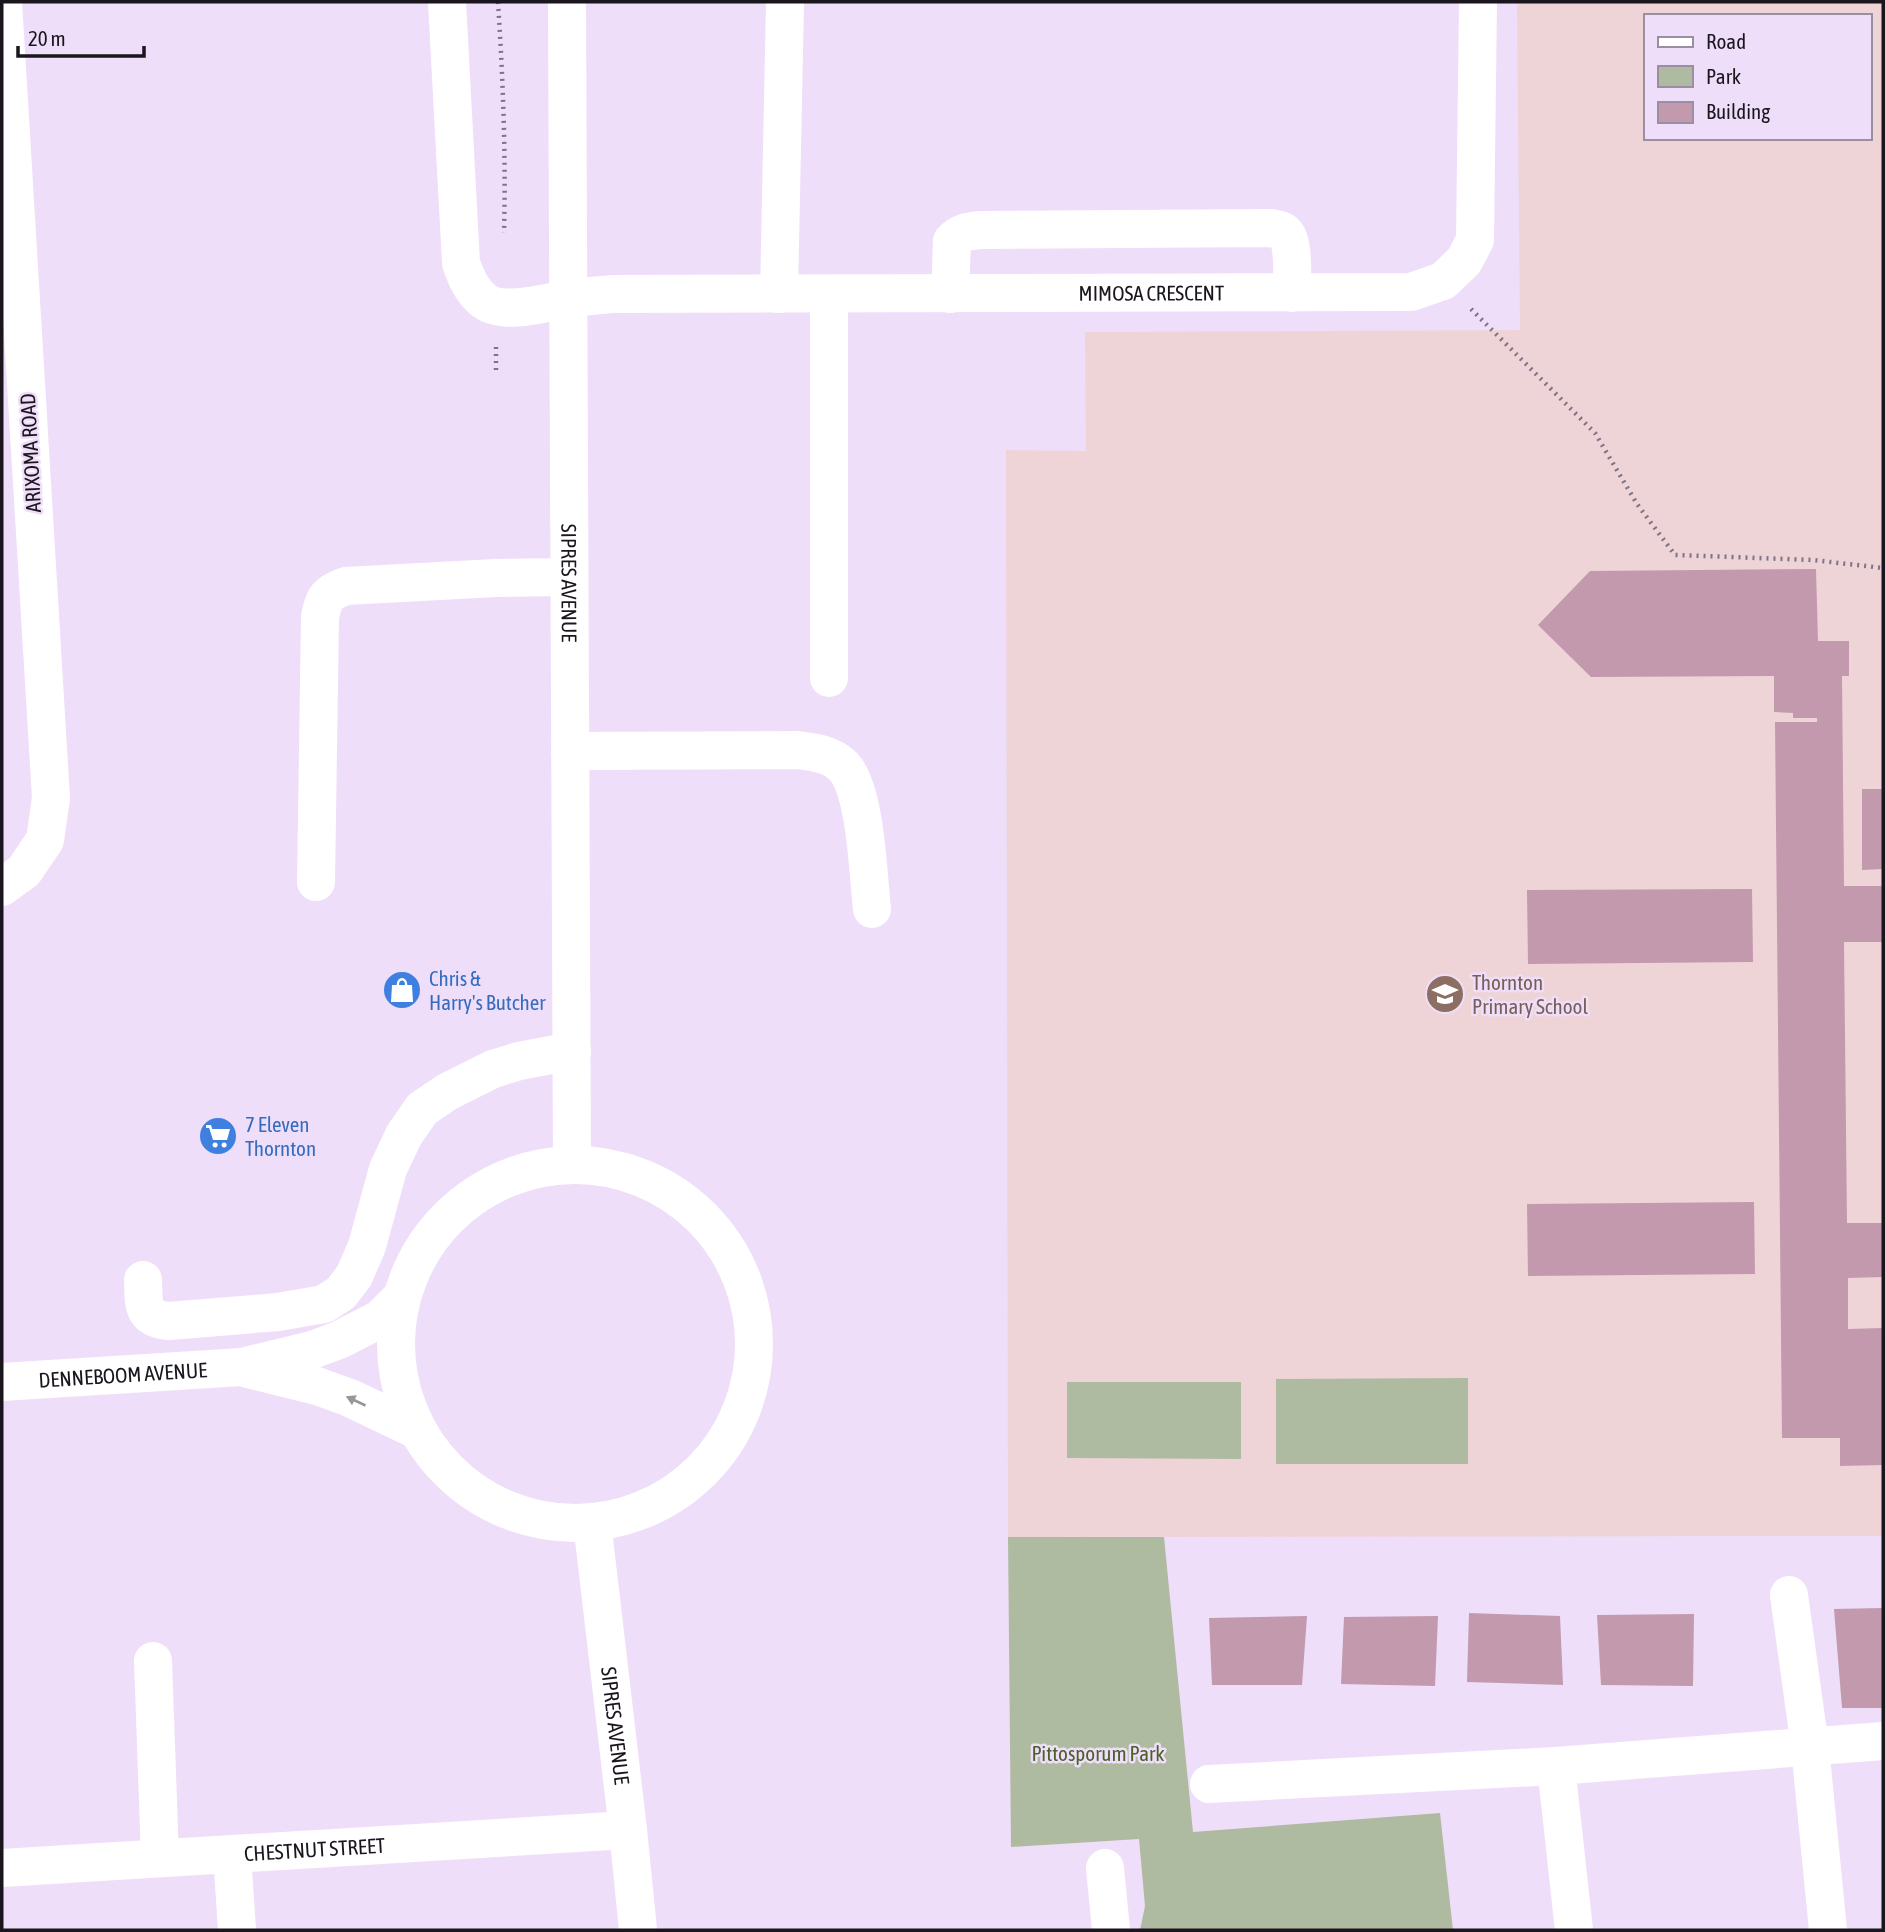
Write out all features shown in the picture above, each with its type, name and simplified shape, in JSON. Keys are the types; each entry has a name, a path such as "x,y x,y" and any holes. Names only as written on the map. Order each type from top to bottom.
{"street":[{"name":"ARIXOMA ROAD","path":"2,887 24,871 45,840 51,798 3,2"},
{"name":"MIMOSA CRESCENT","path":"447,2 461,263 468,283 484,302 505,308 530,307 569,298 611,294 1411,292 1443,281 1464,261 1475,240 1478,2"},
{"name":"SIPRES AVENUE","path":"567,2 572,1165"},
{"path":"779,294 785,2"},
{"path":"950,294 952,241 957,235 967,231 1270,228 1281,230 1288,235 1292,293"},
{"path":"829,293 829,678"},
{"path":"316,882 320,617 323,601 332,591 346,586 569,577"},
{"path":"570,751 797,750 822,754 843,765 855,785 861,806 872,909"},
{"path":"142,1280 145,1308 149,1316 158,1320 278,1312 324,1304 341,1293 354,1276 367,1246 388,1169 404,1135 422,1110 447,1092 493,1069 572,1051"},
{"path":"572,1165 604,1168 635,1176 664,1189 690,1208 713,1230 731,1256 744,1285 752,1316 754,1348 750,1380 741,1410 727,1439 702,1471 670,1496 632,1514 592,1522 533,1518 505,1509 478,1495 454,1477 434,1455 417,1430 404,1399 396,1366 396,1332 401,1298 411,1270 426,1244 445,1221 472,1197 503,1180 537,1170 572,1165"},
{"name":"DENNEBOOM AVENUE","path":"2,1382 242,1367 312,1350 339,1340 380,1319 401,1298"},
{"name":"DENNEBOOM AVENUE","path":"242,1367 317,1386 350,1398 417,1430"},
{"name":"SIPRES AVENUE","path":"592,1522 638,1930"},
{"path":"1789,1595 1810,1747 1828,1930"},
{"path":"153,1661 160,1858"},
{"path":"1209,1784 1556,1766 1883,1741"},
{"path":"1556,1766 1573,1930"},
{"name":"CHESTNUT STREET","path":"2,1868 628,1830"},
{"path":"232,1854 237,1930"},
{"path":"1105,1868 1111,1930"}],"path":[{"path":"498,2 504,235"},
{"path":"1443,281 1595,433 1637,504 1675,555 1813,560 1883,568"},
{"path":"496,341 496,374"}],"shaded area":[{"name":"Thornton Primary School","path":"1517,2 1883,2 1883,1536 1008,1537 1006,450 1086,451 1085,332 1520,330"}],"green space":[{"path":"1468,1378 1468,1464 1276,1464 1276,1379"},
{"path":"1067,1382 1241,1382 1241,1459 1067,1458"},
{"name":"Pittosporum Park","path":"1008,1537 1164,1537 1193,1832 1440,1813 1453,1930 1140,1930 1145,1906 1139,1839 1011,1847"}],"building":[{"path":"1816,569 1818,641 1849,641 1849,676 1842,676 1844,886 1883,886 1883,942 1844,942 1847,1223 1883,1223 1883,1277 1848,1278 1848,1329 1883,1328 1883,1465 1840,1466 1840,1438 1782,1438 1775,722 1817,722 1817,718 1793,718 1793,713 1774,712 1774,676 1591,677 1538,625 1590,571"},
{"path":"1862,789 1883,789 1883,869 1862,870"},
{"path":"1752,889 1753,962 1528,964 1527,890"},
{"path":"1754,1202 1755,1274 1528,1276 1527,1204"},
{"path":"1883,1608 1883,1708 1842,1708 1834,1609"},
{"path":"1469,1613 1560,1616 1563,1685 1467,1682"},
{"path":"1694,1614 1693,1686 1601,1685 1597,1615"},
{"path":"1307,1616 1302,1685 1212,1685 1209,1618"},
{"path":"1438,1616 1435,1686 1341,1684 1344,1617"}],"place":[{"name":"Chris & Harry's Butcher","path":"402,990"},
{"name":"Thornton Primary School","path":"1445,994"},
{"name":"7 Eleven Thornton","path":"218,1136"}]}
